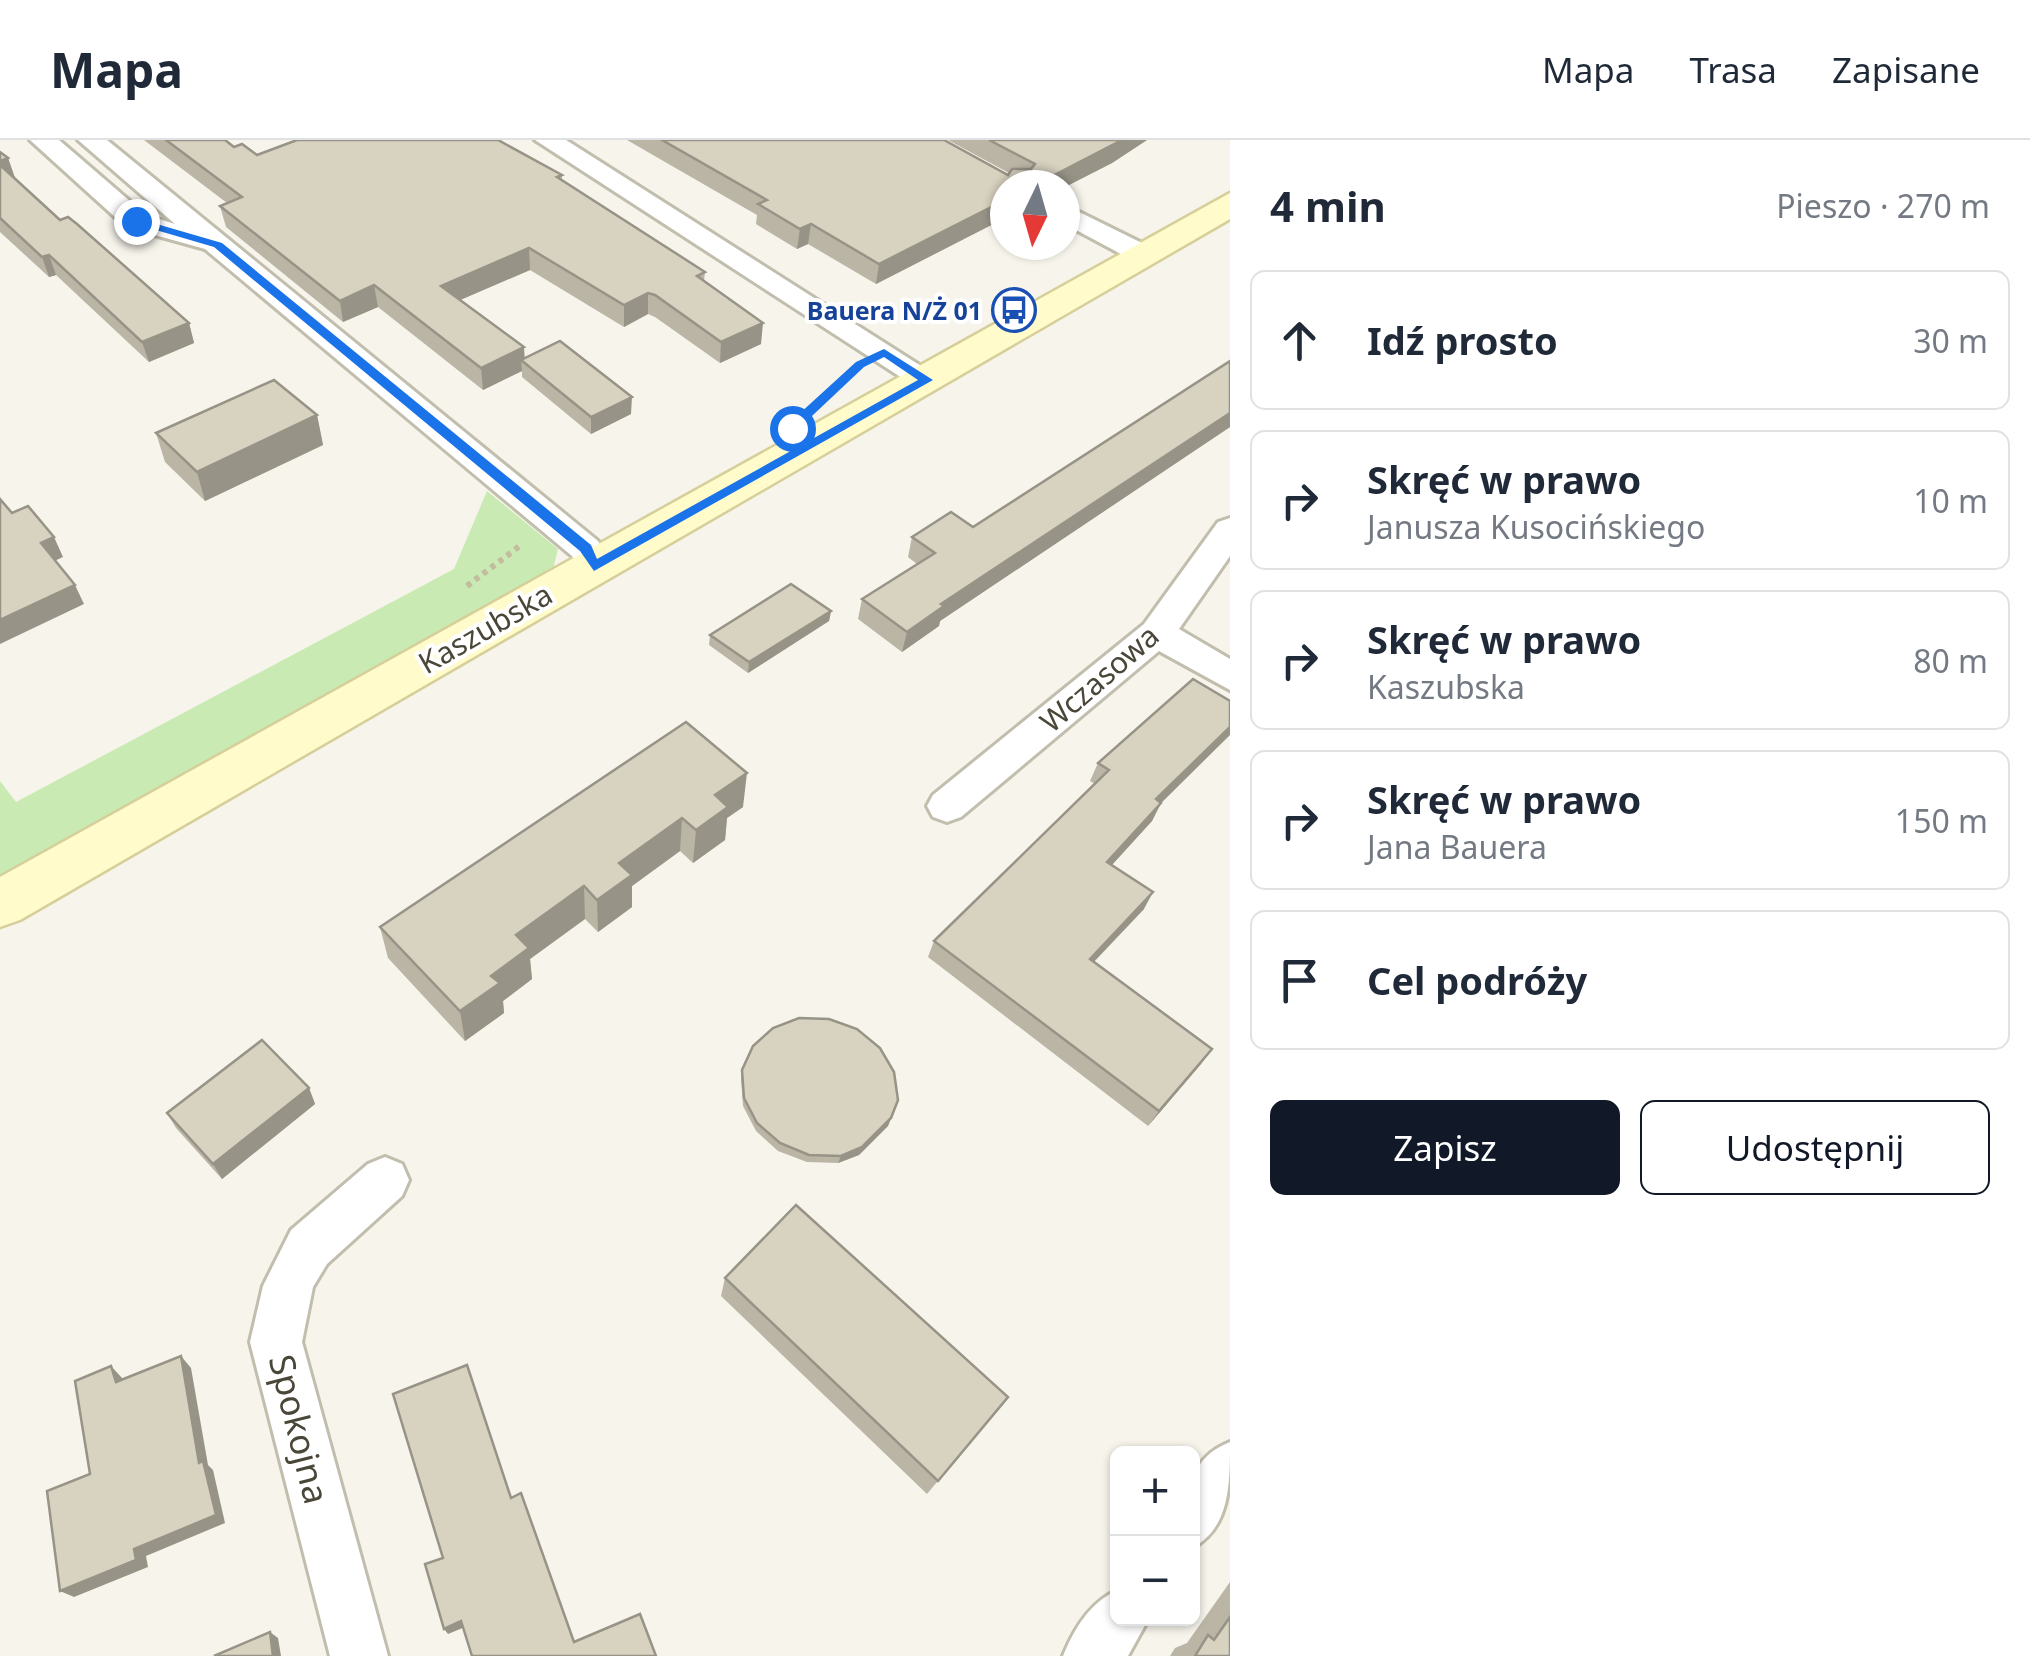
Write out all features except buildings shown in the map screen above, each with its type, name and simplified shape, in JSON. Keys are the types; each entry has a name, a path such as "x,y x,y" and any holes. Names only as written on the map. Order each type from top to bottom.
{"main road":[{"name":"Kaszubska","path":"0,904 927,380 1230,204"}],"street":[{"path":"43,140 148,227 218,245"},
{"path":"90,140 586,548 594,566"},
{"path":"548,140 927,380"},
{"path":"100,189 134,176"},
{"path":"1080,221 1144,254"},
{"name":"Wczasowa","path":"947,806 1156,634 1230,530"},
{"path":"1156,634 1230,676"},
{"name":"Spokojna","path":"359,1656 276,1342 282,1298 311,1239 385,1180"},
{"path":"1200,1509 1230,1468"},
{"path":"1092,1656 1114,1626"}],"green space":[{"path":"487,491 558,549 552,573 0,882 0,781 16,802 454,569"}],"place":[{"name":"Bauera N/Ż 01","path":"1014,310"}],"route":[{"path":"136,221 218,245 586,548 594,566 927,380 884,352 860,364 792,428"}]}
